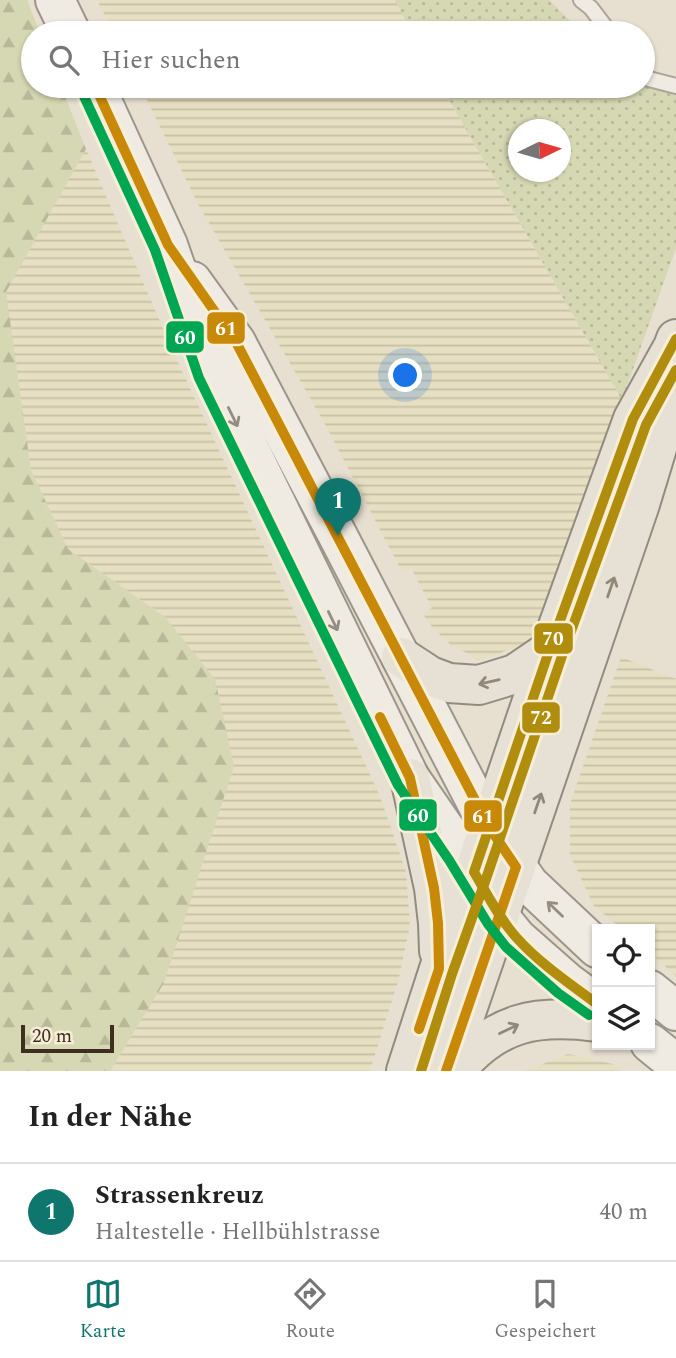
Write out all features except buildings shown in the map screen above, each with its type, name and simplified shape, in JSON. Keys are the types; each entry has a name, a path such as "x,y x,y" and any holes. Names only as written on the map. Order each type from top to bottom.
{"main road":[{"path":"55,0 65,21"},
{"path":"101,98 168,245 212,372 410,778 474,872 499,916 517,938 592,1000"},
{"path":"168,245 236,342 489,827 529,884 592,943"},
{"path":"406,1071 549,651 633,419 674,343"},
{"path":"446,1071 644,491 664,425 674,343"},
{"path":"401,657 430,676 449,683 479,685 515,674 549,651"},
{"path":"410,778 434,888 439,969"},
{"path":"655,994 676,1011"},
{"path":"455,1071 482,1044 527,1021 544,1018 592,1021"},
{"path":"655,1048 676,1065"}],"lane":[{"path":"581,0 601,21"},
{"path":"655,81 676,86"}],"shaded area":[{"path":"97,0 395,0 406,21 108,21"},
{"path":"146,98 448,98 622,400 539,626 516,654 510,649 477,660 452,646 422,613 432,608 411,568 402,572 325,424 198,204"},
{"path":"86,149 170,345 380,796 406,872 410,926 399,978 370,1071 110,1071 164,983 165,617 68,549 31,470 5,292"},
{"path":"621,657 676,679 676,976 655,957 655,924 616,924 594,906 570,855 570,804"},
{"path":"568,1054 613,1064 622,1071 525,1071"}],"green space":[{"path":"0,0 27,0 35,21 21,21 21,98 66,98 86,149 6,292 31,470 68,549 165,617 215,679 234,766 164,983 110,1071 0,1071"},
{"path":"395,0 549,0 571,21 406,21"},
{"path":"655,88 676,94 676,248 622,400 448,98 655,98"}],"transit line":[{"name":"60","path":"85,98 155,250 199,378 398,785 488,924 506,947 558,993 589,1015"},
{"name":"61","path":"101,98 168,245 236,342 489,827 516,867 446,1071"},
{"name":"70","path":"592,1000 544,964 516,937 474,872 549,651 633,419 676,339"},
{"name":"72","path":"421,1071 562,656 646,425 676,370"},
{"name":"61","path":"380,717 410,778 434,888 439,969 419,1029"}],"place":[{"name":"Strassenkreuz","path":"338,536"}]}
